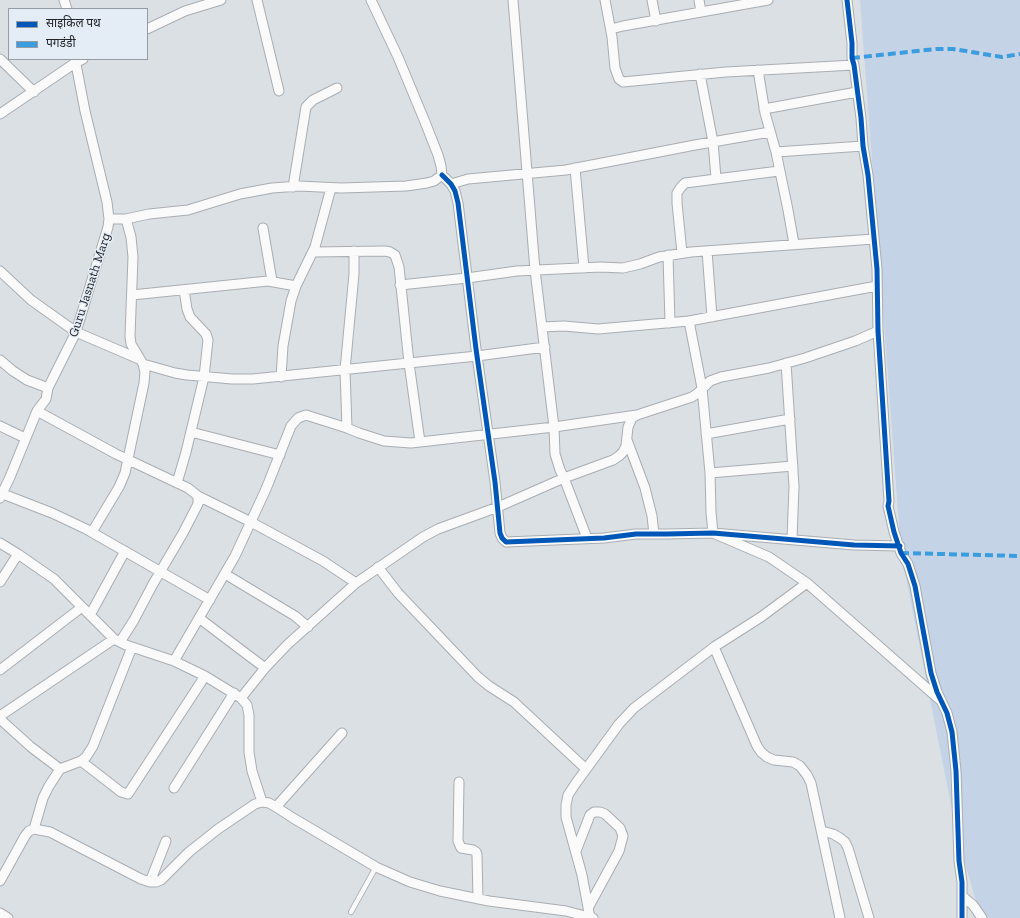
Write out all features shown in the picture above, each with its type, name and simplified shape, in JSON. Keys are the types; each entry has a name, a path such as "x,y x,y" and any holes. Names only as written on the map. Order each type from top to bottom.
{"street":[{"path":"148,28 185,11 221,0"},
{"path":"256,0 279,91"},
{"path":"371,0 398,57 431,138 441,166 442,175 451,184 455,191 458,203 498,507 500,533 502,538 506,542 604,538 626,534 713,533 854,545 900,546"},
{"path":"514,0 535,270 554,427 555,454 587,538"},
{"path":"605,0 611,29 615,68 619,79 623,82 700,74 854,65"},
{"path":"652,0 656,21"},
{"path":"699,0 701,12"},
{"path":"611,29 765,0"},
{"path":"847,0 852,36 852,58 868,175 874,239 878,331 889,501 888,506 901,553 912,575 931,673 937,692 943,703 952,732 957,786 962,918"},
{"path":"0,59 34,92"},
{"path":"0,114 34,92 78,60"},
{"name":"Guru Jasnath Marg","path":"1,496 37,411 46,399 48,388 76,332 106,238 109,219 107,202 101,172 85,111 78,60"},
{"path":"758,70 764,109 776,152 794,244"},
{"path":"700,74 713,142 716,178"},
{"path":"293,186 306,107 313,100 337,88"},
{"path":"764,109 857,92"},
{"path":"451,184 468,179 575,168 770,132"},
{"path":"776,152 863,146"},
{"path":"575,168 584,268"},
{"path":"682,253 677,203 677,193 681,186 685,183 779,170"},
{"path":"109,219 126,219 149,214 188,210 240,194 272,188 293,186 331,188 417,185 434,181 442,175"},
{"path":"281,377 287,318 296,286 313,252 320,232 331,188"},
{"path":"92,532 126,473 144,383 145,372 142,362 131,344 130,323 133,258 132,237 126,219"},
{"path":"263,228 272,282"},
{"path":"400,285 517,271 623,268 668,255 682,253 874,239"},
{"path":"347,428 345,370 354,274 354,251"},
{"path":"707,251 712,317"},
{"path":"313,252 390,252 395,256 420,442"},
{"path":"668,255 670,323"},
{"path":"0,271 31,300 76,332 142,362 175,373 244,380 477,356 544,347"},
{"path":"132,295 248,283 272,282 296,286"},
{"path":"542,327 564,326 598,329 689,321 877,286"},
{"path":"177,482 204,377 208,340 206,334 190,317 184,290"},
{"path":"689,321 702,388 710,473 713,533"},
{"path":"174,661 235,556 280,455 291,426 298,418 306,415 384,441 411,443 488,433 554,427 637,415 692,397 710,381 721,377 786,363 848,344 878,331"},
{"path":"0,360 23,378 48,388"},
{"path":"786,363 794,486 792,539"},
{"path":"37,411 116,454 177,482 198,496 251,522 324,562 356,583"},
{"path":"174,788 238,696 265,668 356,583 423,537 438,529 498,507 619,456 624,452 626,446 629,423 632,418 637,415"},
{"path":"706,434 790,419"},
{"path":"0,426 25,438"},
{"path":"191,432 280,455"},
{"path":"627,440 645,488 652,516 654,534"},
{"path":"710,473 793,466"},
{"path":"1,496 58,515 92,532 210,600"},
{"path":"0,716 117,640 134,620 160,571 183,533 198,504 198,496"},
{"path":"713,533 769,557 807,583 943,703"},
{"path":"0,543 54,579 117,640 132,647 174,661 205,676 238,696 247,705 249,715 248,752 252,771 262,802"},
{"path":"90,615 125,551"},
{"path":"0,582 18,554"},
{"path":"378,567 398,593 478,677 514,702 586,769"},
{"path":"225,574 295,616 308,627"},
{"path":"590,915 582,875 566,817 568,795 619,724 634,708 714,647 761,617 807,583"},
{"path":"0,670 82,607"},
{"path":"200,618 265,668"},
{"path":"34,829 42,798 48,786 60,769 81,761 86,757 93,746 132,647"},
{"path":"714,647 761,752 774,760 793,762 800,766 807,775 813,790 840,918"},
{"path":"81,761 121,792 128,794 205,676"},
{"path":"0,720 31,747 60,769"},
{"path":"276,807 342,733"},
{"path":"459,782 458,841 461,848 476,852 478,899"},
{"path":"0,881 3,870 25,836 29,831 34,829 50,832 141,879 156,882 161,880 189,852 218,830 255,804 262,802 269,803 376,867 410,882 440,891 516,906 559,910 590,915"},
{"path":"576,851 590,815 594,812 605,814 620,828 623,836 619,851 590,915"},
{"path":"822,832 833,834 845,842 869,918"},
{"path":"150,882 166,841"},
{"path":"962,896 973,905 982,918"},
{"path":"0,913 8,918"}],"lane":[{"path":"351,912 376,867"}],"shaded area":[{"path":"860,0 1020,0 1020,918 981,918 958,840 901,553"}],"marked path":[{"path":"852,58 936,49 953,49 1002,57 1020,54"},
{"path":"901,553 1020,556"}],"cycle path":[{"path":"847,0 852,43 852,58 868,175 877,269 878,331 889,501 888,506 901,553 908,564 915,586 931,673 937,692 947,713 952,732 956,771 959,861 962,882 962,918"},
{"path":"442,175 451,184 455,191 458,203 476,349 495,482 500,533 506,542 604,538 636,534 713,533 854,545 900,546"}]}
